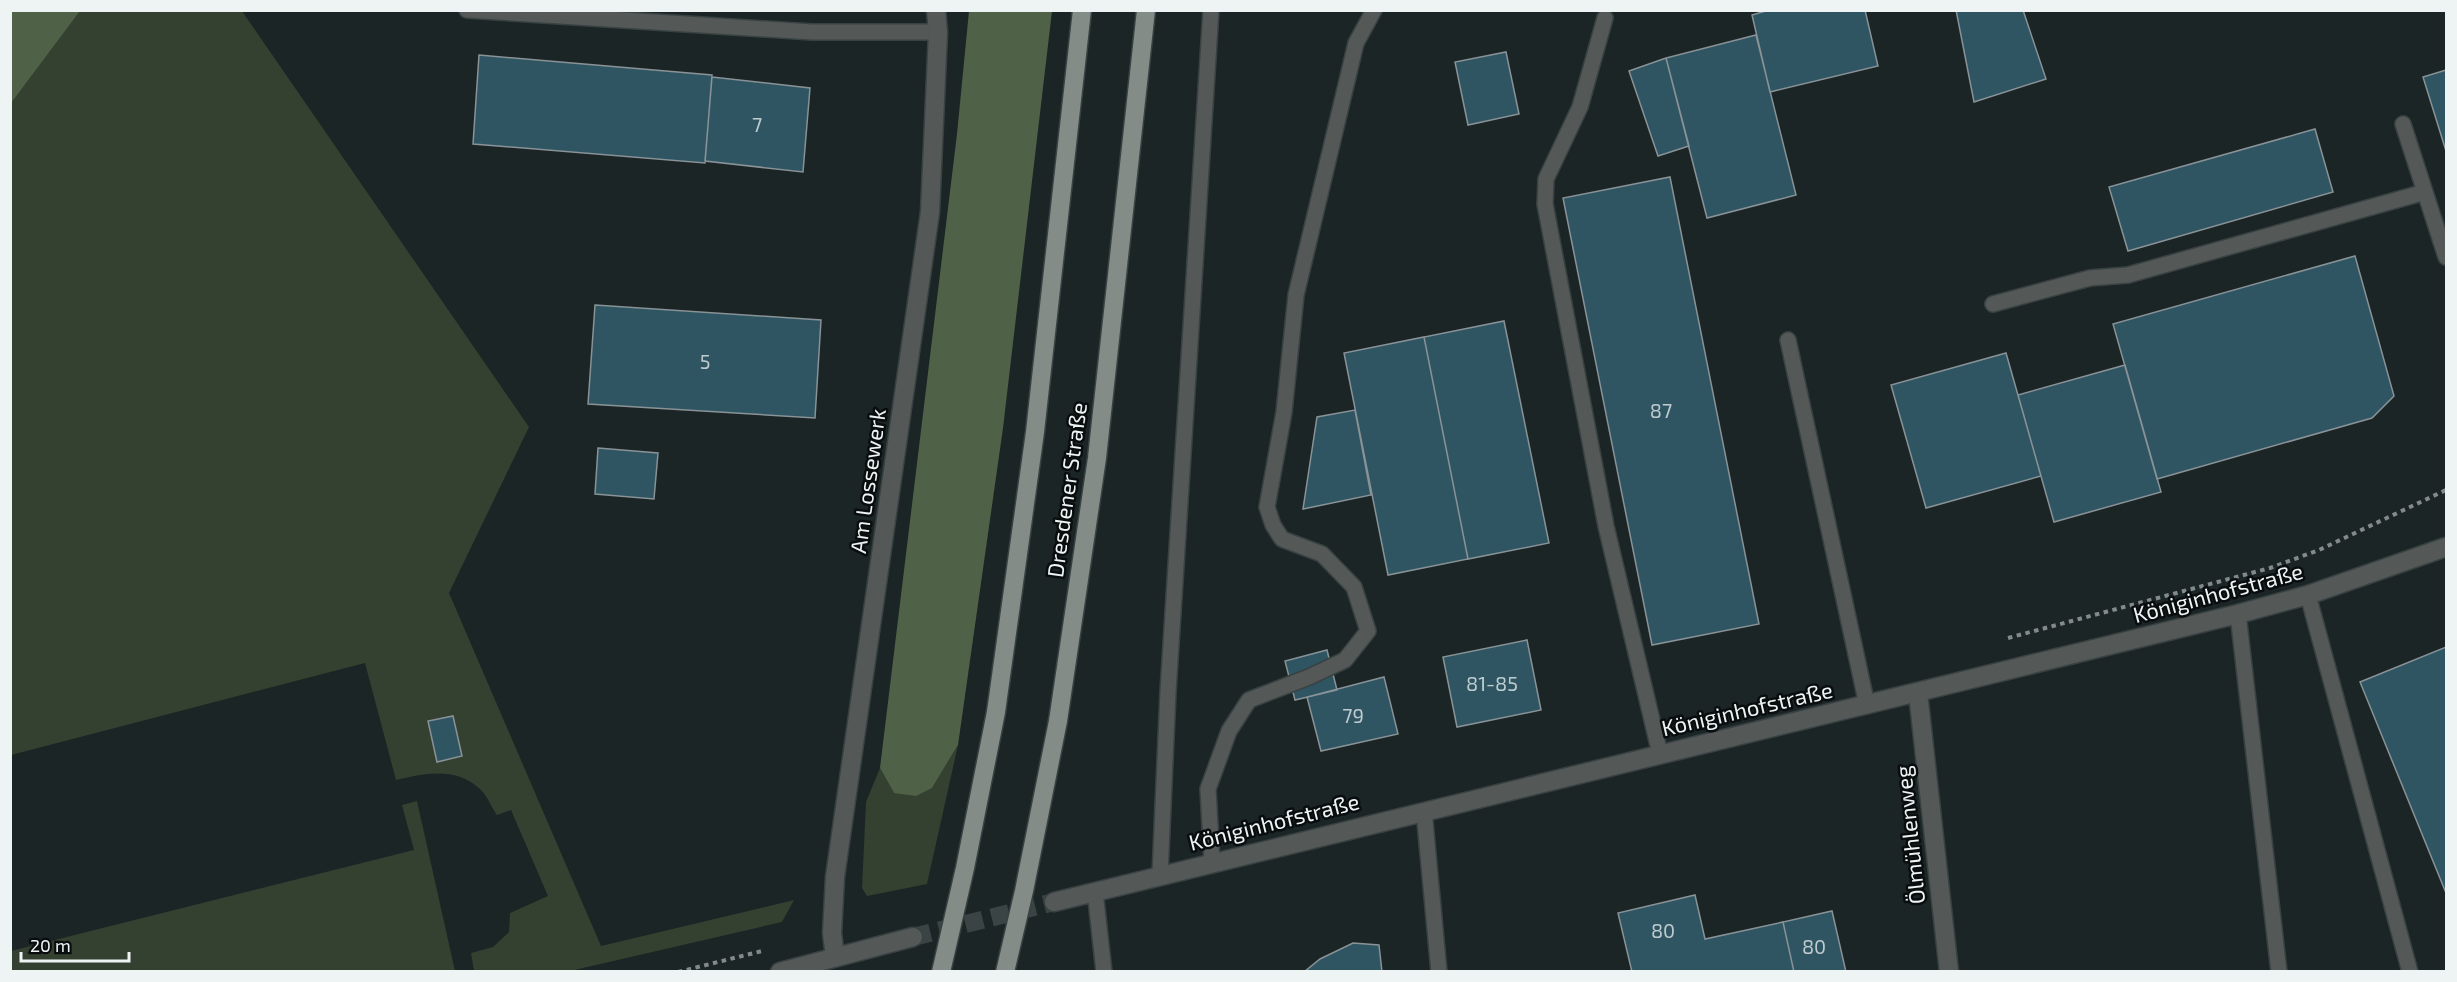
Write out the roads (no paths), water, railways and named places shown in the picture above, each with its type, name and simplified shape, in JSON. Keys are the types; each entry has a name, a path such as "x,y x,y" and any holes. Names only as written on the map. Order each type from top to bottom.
{"main road":[{"name":"Dresdener Straße","path":"941,972 965,868 996,712 1035,432 1082,10"},
{"name":"Dresdener Straße","path":"1005,972 1058,721 1097,458 1146,10"}],"street":[{"name":"Am Lossewerk","path":"835,957 832,933 835,877 930,212 938,32 936,10"},
{"name":"Königinhofstraße","path":"1054,902 2238,614 2308,595 2446,547"},
{"name":"Ölmühlenweg","path":"1918,693 1949,972"},
{"path":"780,972 913,937"}],"lane":[{"path":"467,10 812,32 938,32"},
{"path":"1160,875 1168,692 1211,10"},
{"path":"1212,862 1208,789 1229,731 1249,700 1309,677 1345,660 1368,631 1354,587 1323,554 1282,539 1273,525 1267,507 1284,412 1296,295 1356,44 1374,10"},
{"path":"1605,18 1580,107 1546,180 1545,204 1606,526 1659,753"},
{"path":"2403,124 2446,257"},
{"path":"1993,304 2090,278 2128,275 2424,192"},
{"path":"1788,340 1867,705"},
{"path":"2308,595 2410,972"},
{"path":"2238,614 2279,972"},
{"path":"1424,811 1439,972"},
{"path":"1095,891 1104,972"}],"tunnel":[{"path":"913,937 1054,902"}]}
